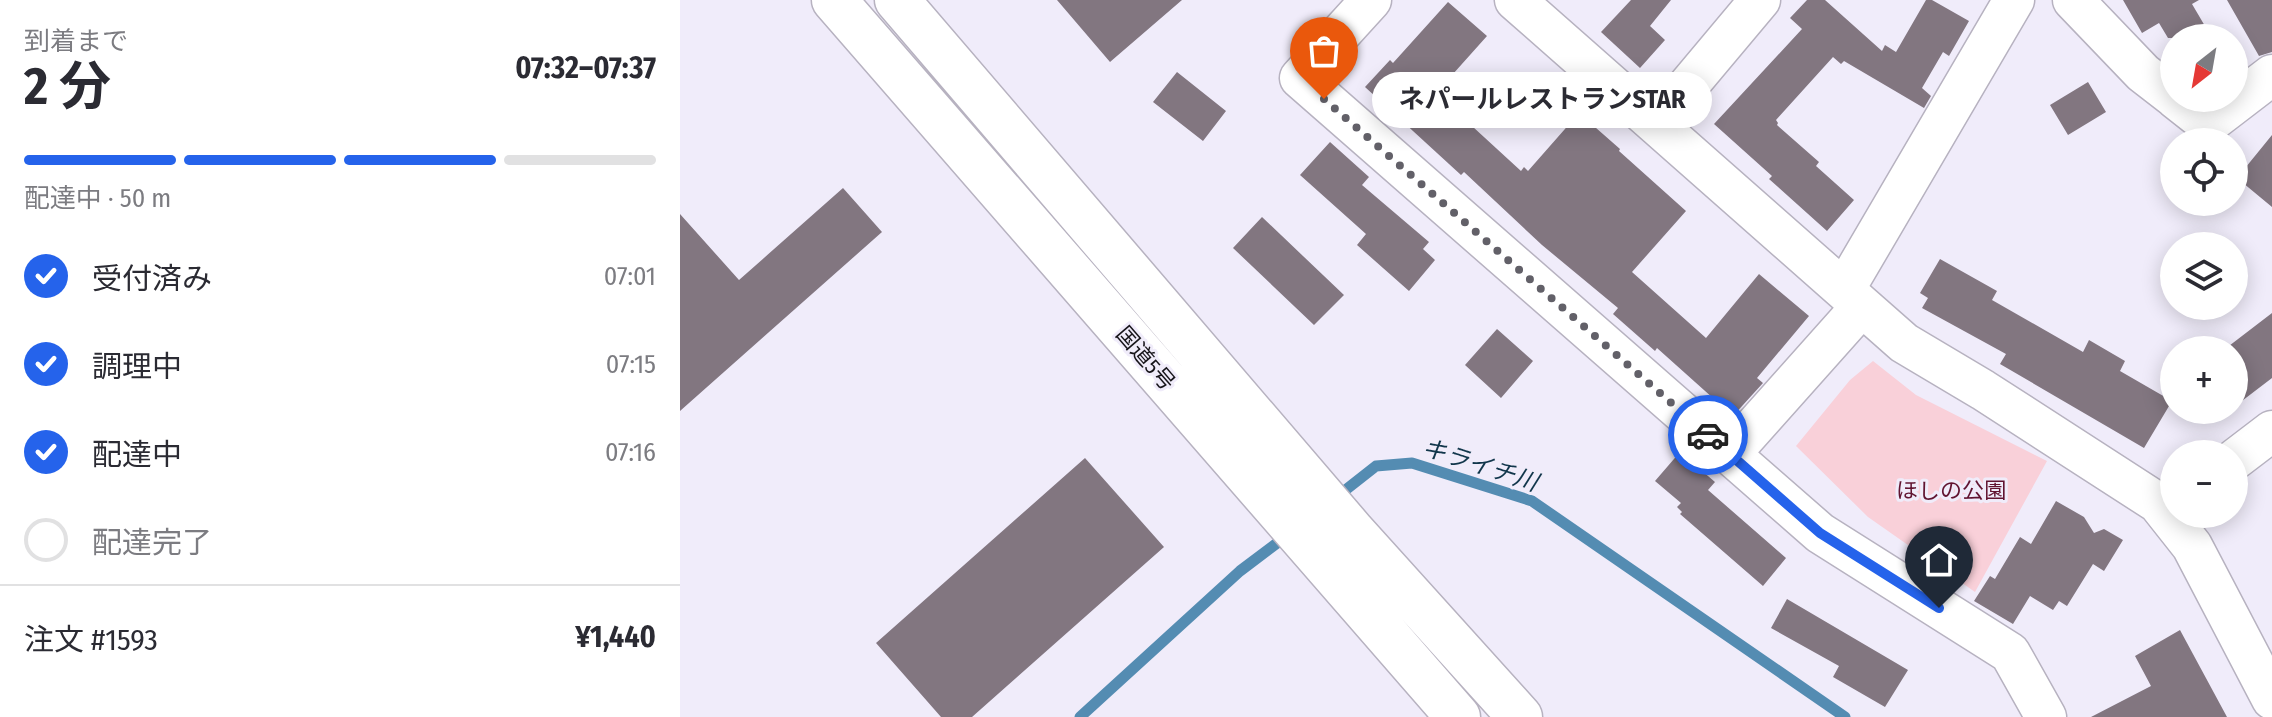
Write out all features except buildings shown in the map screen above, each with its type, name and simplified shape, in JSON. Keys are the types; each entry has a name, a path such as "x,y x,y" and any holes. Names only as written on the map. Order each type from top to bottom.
{"highway":[{"name":"国道5号","path":"834,0 1336,545 1458,717"},
{"name":"国道5号","path":"897,0 1295,498"},
{"name":"国道5号","path":"1336,545 1520,717"}],"street":[{"path":"1371,0 1300,78 1820,533 2010,653 2046,717"},
{"path":"1515,0 1904,343 2160,504"},
{"path":"1656,124 1760,0"},
{"path":"1730,454 1853,298 2014,0"},
{"path":"2073,0 2160,87"},
{"path":"2248,93 2272,75"},
{"path":"2192,112 2208,124 2224,112"},
{"path":"2248,449 2272,431"},
{"path":"2182,528 2272,699"}],"green space":[{"name":"ほしの公園","path":"1873,361 1916,395 2047,461 1975,592 1868,517 1796,446 1850,380"}],"waterway":[{"name":"キライチ川","path":"1334,499 1376,466 1412,463 1532,501 1845,717"},
{"name":"キライチ川","path":"1080,717 1240,571 1289,534"}],"way so far":[{"path":"1324,99 1708,435"}],"place":[{"name":"ネパールレストランSTAR","path":"1324,99"}],"route":[{"path":"1708,435 1820,533 1939,608"}]}
